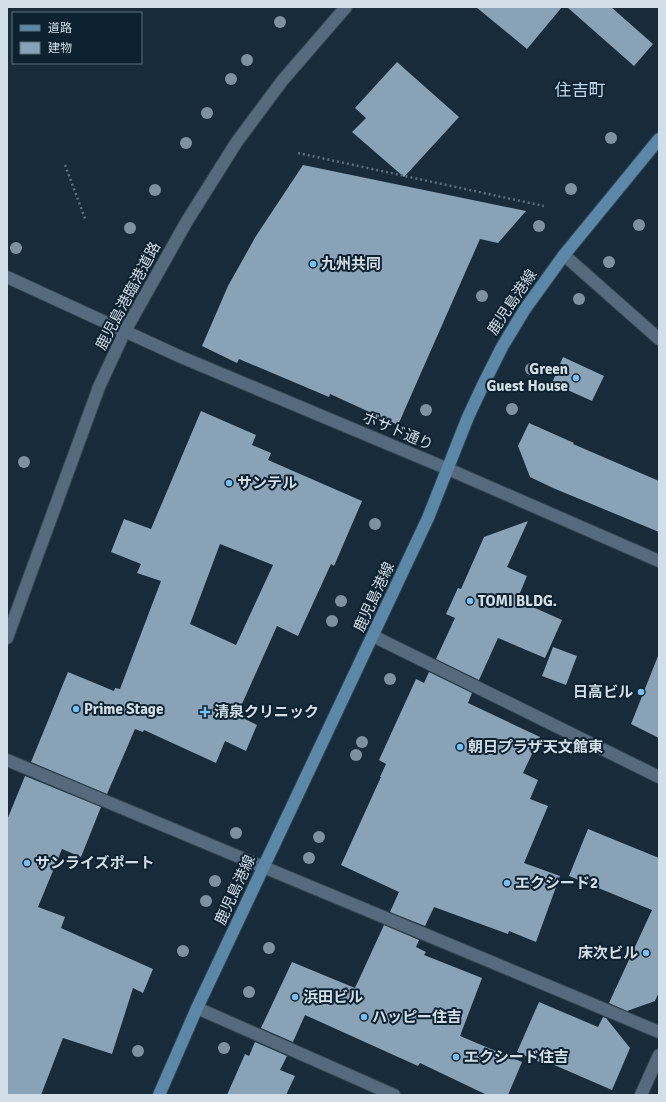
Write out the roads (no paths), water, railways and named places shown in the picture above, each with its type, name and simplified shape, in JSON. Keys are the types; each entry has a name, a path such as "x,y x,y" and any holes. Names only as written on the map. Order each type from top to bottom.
{"main road":[{"name":"鹿児島港線","path":"158,1095 263,866 428,518 483,385 502,347 525,309 564,255 659,139"}],"street":[{"name":"鹿児島港臨港道路","path":"7,638 100,387 125,331 187,221 236,143 282,81 346,7"},
{"path":"564,255 659,339"},
{"name":"ボサド通り","path":"7,277 197,364 448,469 659,561"},
{"path":"373,636 659,777"},
{"path":"7,760 659,1032"},
{"path":"197,1008 394,1095"},
{"path":"641,1095 659,1055"}],"place":[{"name":"九州共同","path":"313,264"},
{"name":"Green Guest House","path":"576,378"},
{"name":"サンテル","path":"229,483"},
{"name":"TOMI BLDG.","path":"470,601"},
{"name":"日高ビル","path":"641,692"},
{"name":"Prime Stage","path":"76,709"},
{"name":"清泉クリニック","path":"205,712"},
{"name":"朝日プラザ天文館東","path":"460,747"},
{"name":"サンライズポート","path":"27,863"},
{"name":"エクシード2","path":"507,883"},
{"name":"床次ビル","path":"646,953"},
{"name":"浜田ビル","path":"295,997"},
{"name":"ハッピー住吉","path":"364,1017"},
{"name":"エクシード住吉","path":"456,1057"}],"district":[{"name":"住吉町","path":"580,90"}]}
